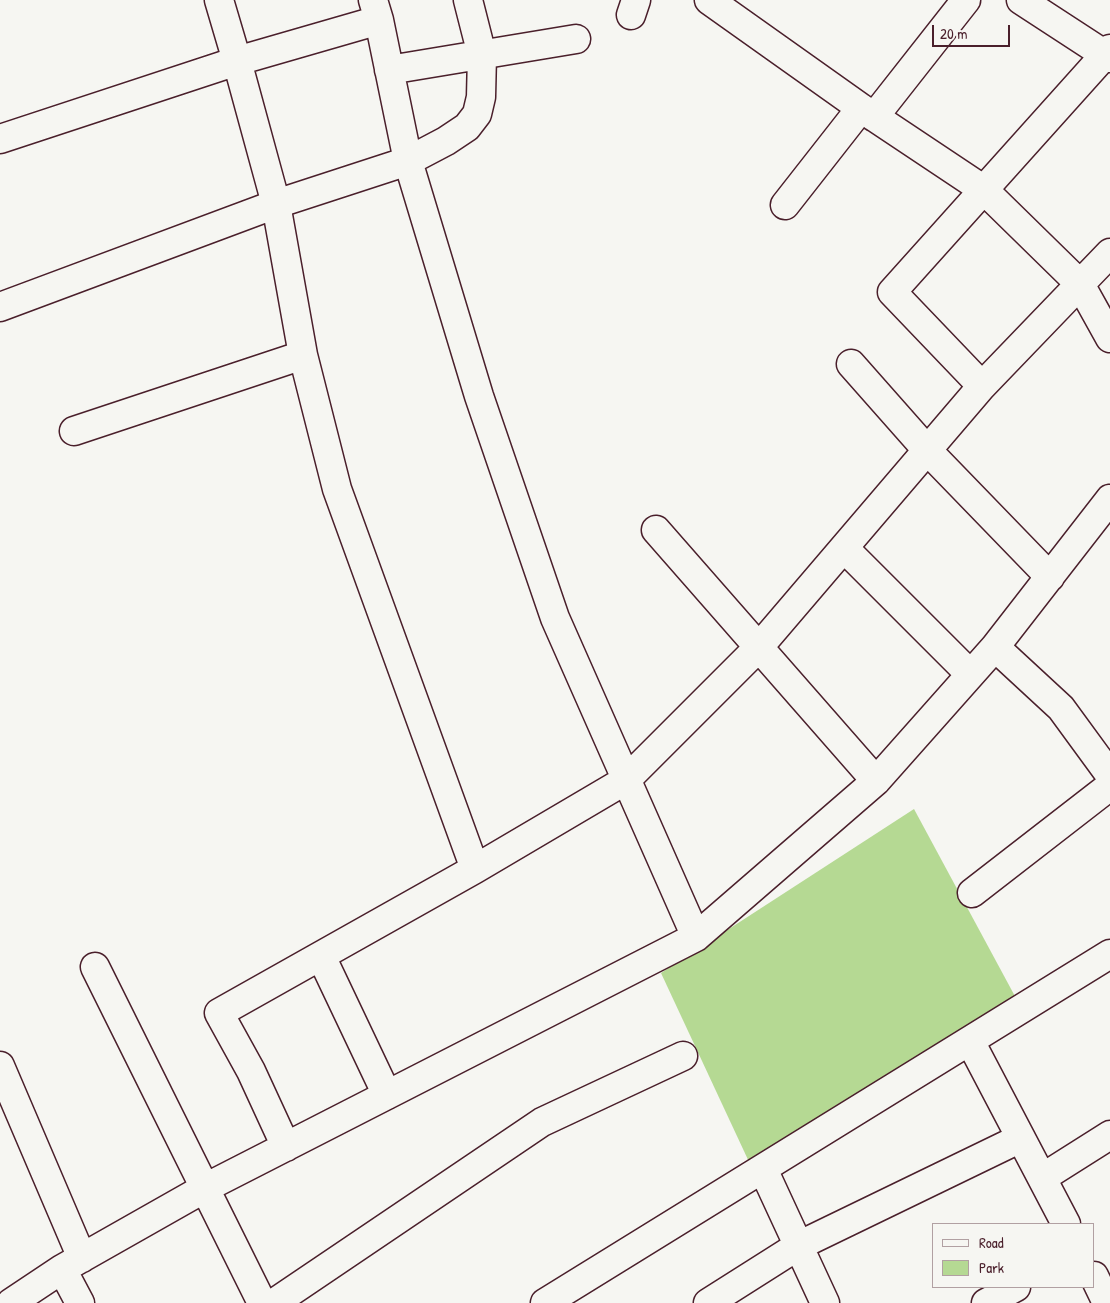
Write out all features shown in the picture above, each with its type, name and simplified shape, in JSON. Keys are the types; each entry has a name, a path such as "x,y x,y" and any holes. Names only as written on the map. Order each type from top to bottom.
{"street":[{"path":"219,0 276,204 303,355 337,489 475,869"},
{"path":"0,307 276,204 408,161 446,141 467,127 477,114 481,97 482,55 468,0"},
{"path":"708,0 867,112 984,190 1094,295 1110,338"},
{"path":"785,205 966,0"},
{"path":"982,386 892,292 1109,54 1021,0"},
{"path":"0,140 237,60 376,10 408,161 479,396 556,618 696,937"},
{"path":"390,70 576,39"},
{"path":"286,1147 251,1071 219,1013 475,869 626,780 759,647 982,386 1094,295 1110,253"},
{"path":"74,431 303,355"},
{"path":"851,364 927,450 1050,577"},
{"path":"0,1296 11,1303 72,1264 204,1188 696,937 876,781 995,647 1110,499"},
{"path":"656,530 876,781"},
{"path":"844,548 970,674"},
{"path":"995,647 1061,708 1110,775"},
{"path":"972,893 1110,786"},
{"path":"545,1303 1110,954"},
{"path":"321,956 387,1095"},
{"path":"95,967 262,1303"},
{"path":"970,1041 1065,1223"},
{"path":"274,1303 542,1122 683,1056"},
{"path":"0,1066 72,1264 80,1303"},
{"path":"1042,1178 1110,1135"},
{"path":"708,1303 798,1246 1021,1138"},
{"path":"763,1169 825,1303"},
{"path":"986,1303 1014,1288"}],"green space":[{"path":"914,809 1017,1000 750,1164 661,973"}]}
